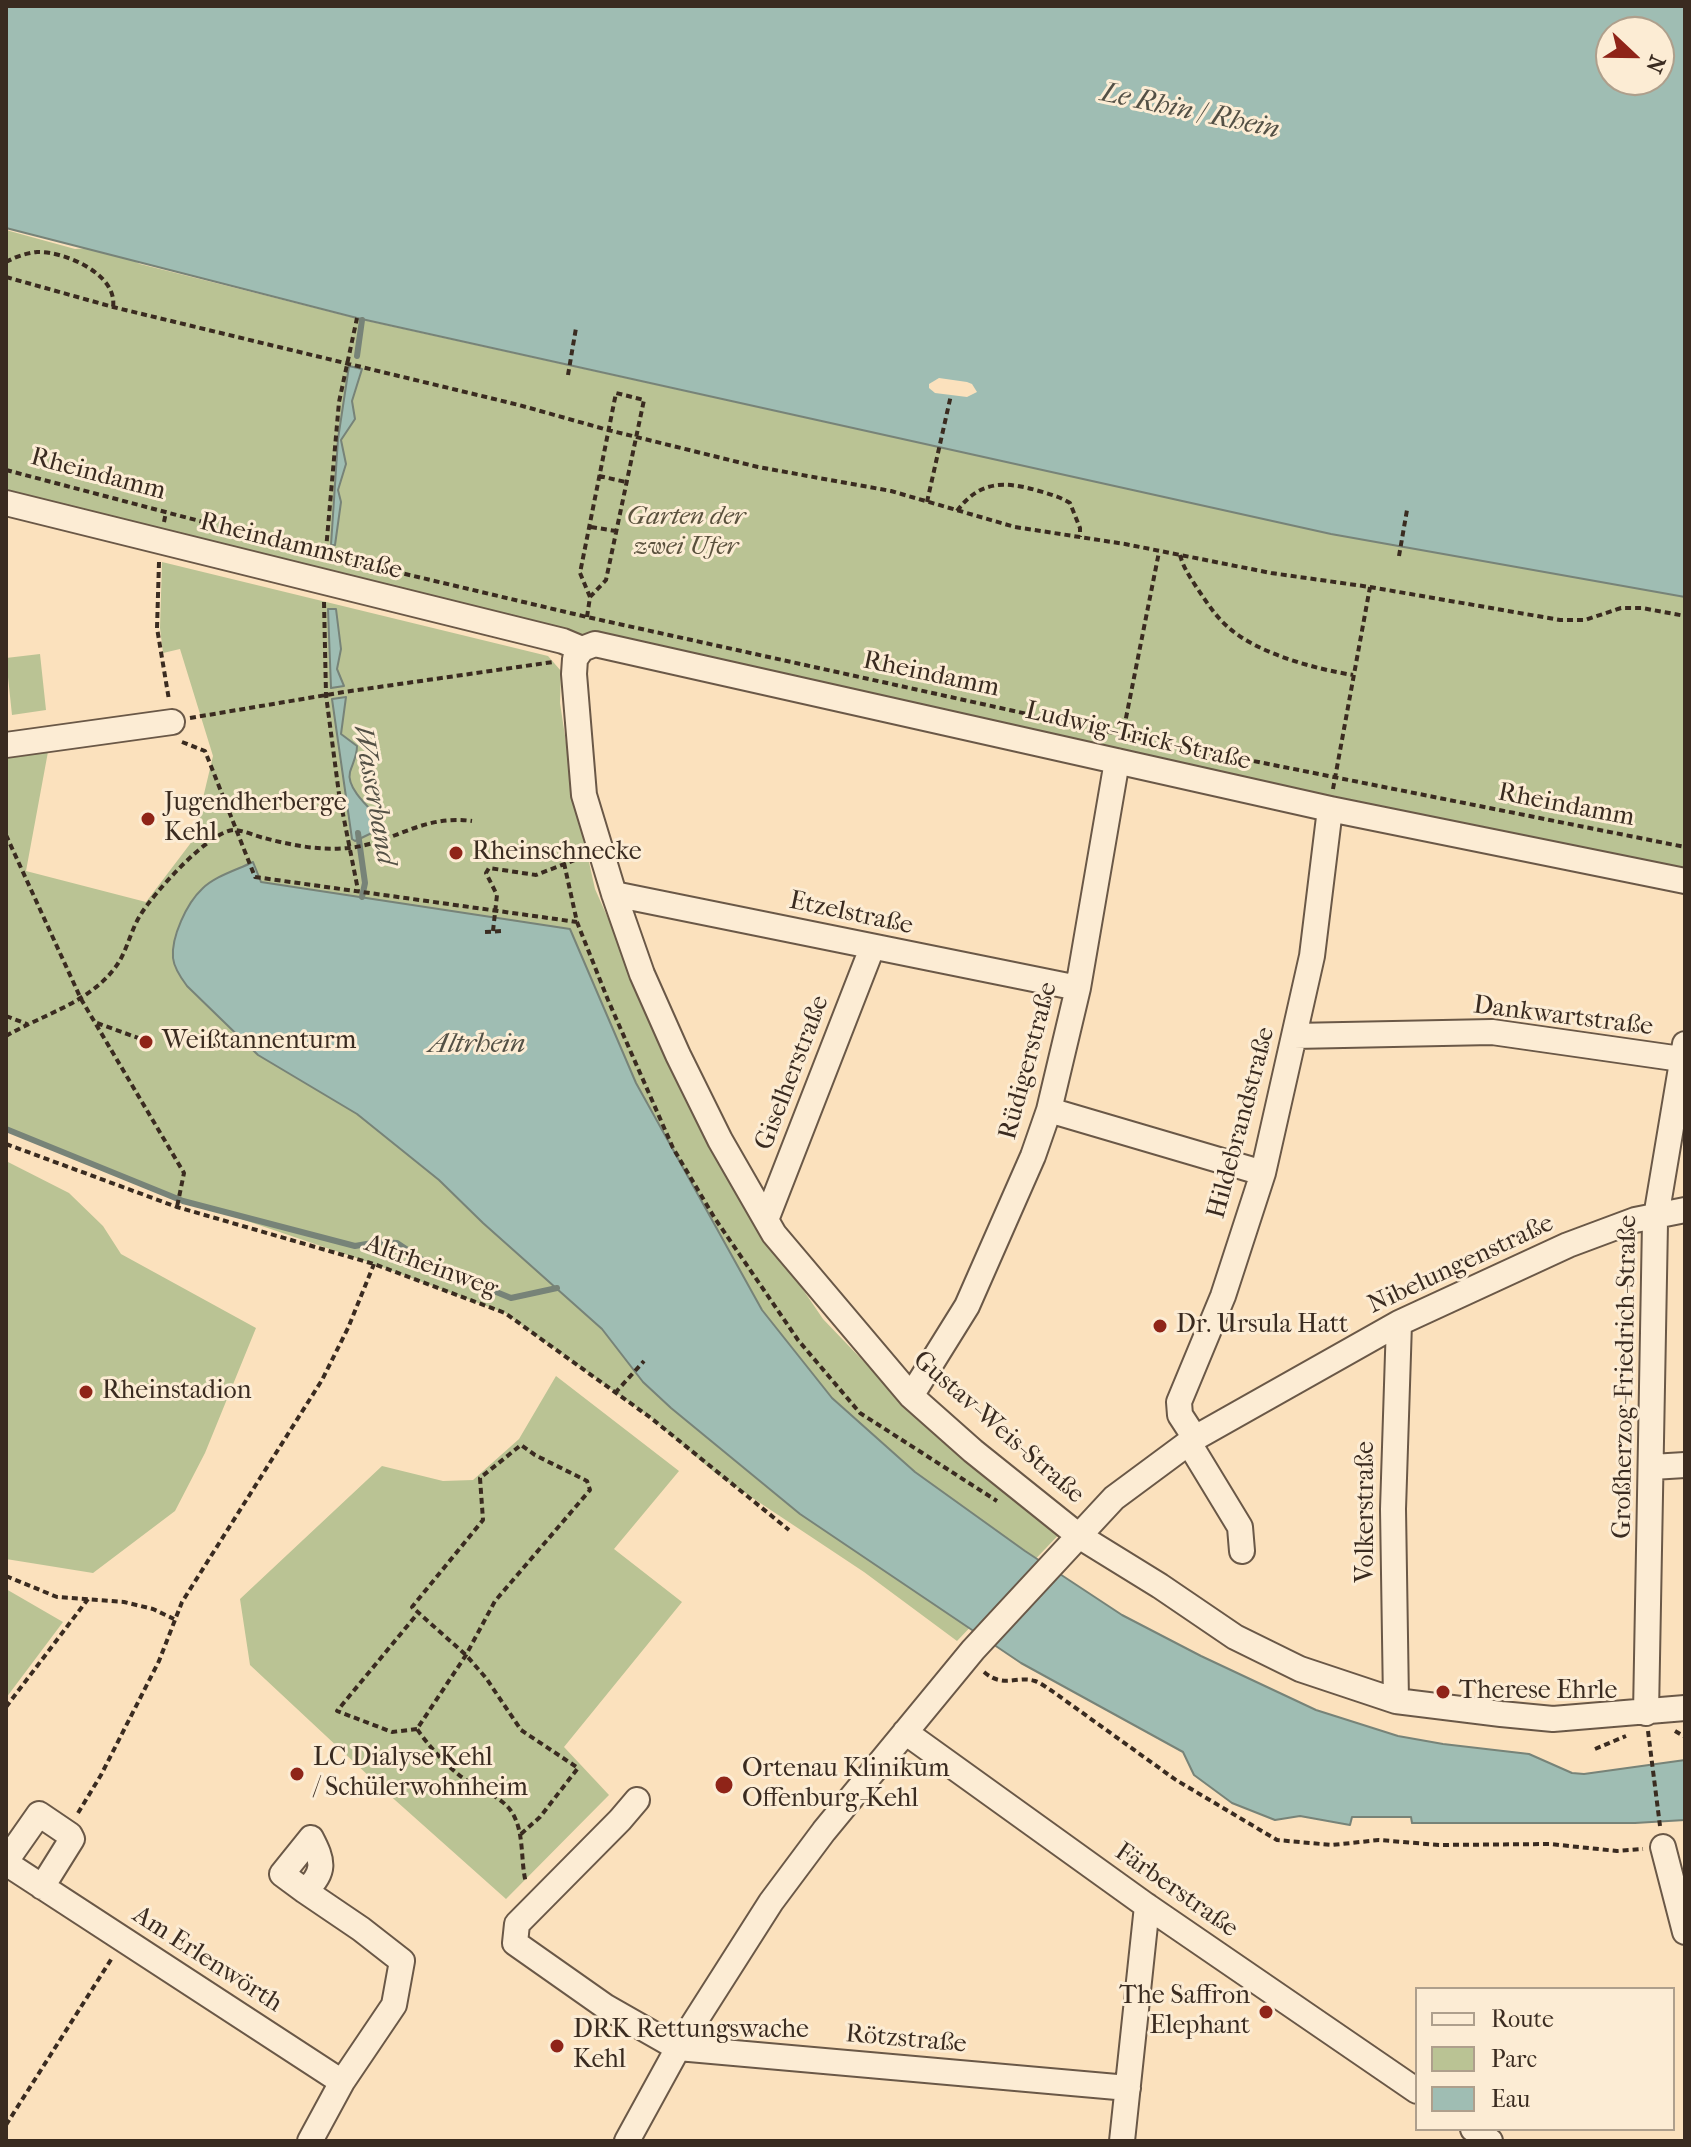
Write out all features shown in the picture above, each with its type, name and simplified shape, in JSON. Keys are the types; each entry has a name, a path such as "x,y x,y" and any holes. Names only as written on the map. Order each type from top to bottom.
{"street":[{"name":"Rheindammstraße","path":"6,503 563,641 578,654"},
{"name":"Ludwig-Trick-Straße","path":"578,654 595,644 1330,809 1685,881"},
{"name":"Gustav-Weis-Straße","path":"578,654 584,795 642,974 678,1055 720,1140 774,1234 911,1396 1071,1543 1160,1586 1235,1637 1300,1669 1396,1701 1553,1719 1685,1708"},
{"path":"6,745 172,722"},
{"name":"Rüdigerstraße","path":"911,1396 967,1306 1033,1156 1049,1110 1078,988 1117,761"},
{"name":"Hildebrandstraße","path":"1242,1551 1240,1527 1192,1440 1180,1415 1179,1402 1223,1296 1263,1173 1312,956 1330,809"},
{"name":"Etzelstraße","path":"614,894 1078,988"},
{"name":"Giselherstraße","path":"766,1220 872,948"},
{"name":"Dankwartstraße","path":"1294,1036 1492,1032 1683,1052"},
{"name":"Großherzog-Friedrich-Straße","path":"1646,1713 1656,1214 1683,1052"},
{"path":"1049,1110 1263,1173"},
{"name":"Nibelungenstraße","path":"627,2141 678,2048 771,1902 974,1650 1114,1498 1192,1440 1399,1323 1568,1245 1656,1214 1685,1210"},
{"name":"Volkerstraße","path":"1396,1701 1393,1509 1399,1323"},
{"path":"1652,1467 1685,1465"},
{"name":"Färberstraße","path":"905,1732 1147,1906 1415,2090"},
{"path":"637,1800 517,1924 515,1943 605,2007 678,2048"},
{"name":"Am Erlenwörth","path":"66,1832 39,1814 6,1862 342,2082"},
{"path":"42,1887 72,1839 66,1832"},
{"path":"1662,1840 1685,1932"},
{"path":"305,1891 402,1961 394,2005 342,2082 310,2141"},
{"path":"1122,2141 1147,1906"},
{"name":"Rötzstraße","path":"678,2048 1128,2088"}],"path":[{"path":"6,262 16,256 38,252 83,264 112,290 115,298 113,307"},
{"path":"6,277 113,307 359,365 758,467 866,486 1015,527 1560,620 1585,620 1621,608 1642,608 1685,616"},
{"path":"357,318 333,464 325,582 329,695 339,794 353,848 359,890"},
{"path":"568,375 576,328"},
{"path":"587,617 590,597 580,573 616,393 644,400 606,580 590,597"},
{"path":"927,502 951,395"},
{"name":"Rheindamm","path":"6,470 321,553"},
{"path":"599,476 626,482"},
{"path":"957,511 965,500 994,484 1026,487 1070,503 1080,528 1080,537"},
{"path":"1399,556 1407,510"},
{"path":"589,526 616,531"},
{"path":"160,541 157,628 172,722 181,742 205,751 255,877 359,890 496,910 577,922 564,863 536,875 489,868 486,873 497,895 496,910 493,931"},
{"path":"1123,735 1159,552"},
{"path":"1180,555 1205,600 1229,628 1252,644 1301,663 1353,675"},
{"name":"Rheindamm","path":"346,560 587,617 1123,735 1685,847"},
{"path":"1335,779 1370,587"},
{"path":"172,722 578,654"},
{"path":"6,1036 81,999 117,966 141,914 187,861 218,836 235,830 295,846 353,848 432,822 452,818 472,821"},
{"path":"6,835 81,999 184,1173 177,1207"},
{"path":"485,932 503,931"},
{"path":"6,1016 27,1024"},
{"path":"94,1023 141,1039"},
{"name":"Altrheinweg","path":"6,1144 177,1207 374,1264 505,1313 651,1418 789,1530"},
{"path":"66,1832 101,1775 159,1661 174,1619 220,1539 316,1391 348,1328 374,1264"},
{"path":"615,1393 644,1361"},
{"path":"418,1613 337,1711 392,1732 417,1729 466,1655 495,1601 590,1490 587,1481 521,1445 480,1478 483,1520 412,1607 466,1655 486,1678 521,1730 578,1768 540,1817 521,1834"},
{"path":"6,1576 57,1597 124,1602 153,1609 174,1619"},
{"path":"6,1707 88,1599"},
{"path":"974,1650 992,1679 1014,1682 1033,1679 1176,1780 1277,1840 1332,1845 1379,1840 1439,1845 1550,1844 1617,1851 1662,1840 1650,1747"},
{"path":"417,1729 460,1775 510,1809 521,1834 522,1865 532,1909"},
{"path":"6,2125 124,1939"}],"green space":[{"name":"Garten der zwei Ufer","path":"6,230 75,249 90,248 125,256 140,264 363,320 1331,534 1685,597 1685,879 599,657 6,492"},
{"path":"162,562 548,656 561,671 560,703 574,795 595,889 668,1053 757,1222 823,1319 891,1390 1069,1524 957,1641 864,1572 715,1473 651,1418 505,1313 374,1264 188,1201 6,1127 6,733 52,730 26,871 146,902 193,840 213,756 180,649 163,653 160,628"},
{"path":"40,654 46,710 12,715 6,658"},
{"name":"Rheinstadion","path":"6,1161 69,1193 103,1226 121,1254 256,1328 205,1453 175,1511 93,1573 6,1559"},
{"path":"556,1376 679,1471 614,1549 682,1602 564,1747 609,1795 506,1899 250,1665 240,1599 382,1466 443,1481 473,1480 519,1439"},
{"path":"6,1589 63,1622 6,1698"}],"water":[{"name":"Le Rhin / Rhein","path":"6,6 1685,6 1685,597 1331,534 357,318 6,228"},
{"path":"349,366 362,369 352,401 355,419 341,440 346,464 338,490 341,502 335,545 331,545 338,439"},
{"path":"328,609 336,609 341,649 337,669 344,686 331,688"},
{"path":"346,697 341,734 357,746 350,772 351,784 377,816 378,830 355,841 352,839 332,699"},
{"name":"Altrhein","path":"253,862 261,882 570,929 636,1083 762,1310 832,1398 915,1472 1025,1551 1122,1615 1201,1656 1316,1710 1398,1736 1529,1754 1572,1773 1685,1760 1685,1820 1635,1823 1412,1823 1411,1817 1352,1817 1350,1825 1300,1816 1275,1820 1232,1803 1194,1775 1183,1752 1021,1663 800,1514 671,1408 643,1382 602,1329 439,1180 357,1114 258,1055 187,986 173,958 177,931 186,911 207,884"}],"pier":[{"path":"939,378 967,382 977,392 967,397 935,393 929,384"}],"waterway":[{"name":"Wasserband","path":"357,356 362,320"},
{"name":"Wasserband","path":"358,833 365,883 362,897"},
{"path":"6,1129 183,1201 355,1246 397,1243 430,1265 511,1298 557,1288"}],"place":[{"name":"Jugendherberge Kehl","path":"148,819"},
{"name":"Rheinschnecke","path":"456,853"},
{"name":"Weißtannenturm","path":"146,1042"},
{"name":"Dr. Ursula Hatt","path":"1160,1326"},
{"name":"Rheinstadion","path":"86,1392"},
{"name":"Therese Ehrle","path":"1443,1692"},
{"name":"LC Dialyse Kehl / Schülerwohnheim","path":"297,1774"},
{"name":"Ortenau Klinikum Offenburg-Kehl","path":"724,1785"},
{"name":"The Saffron Elephant","path":"1266,2012"},
{"name":"DRK Rettungswache Kehl","path":"557,2046"}]}
